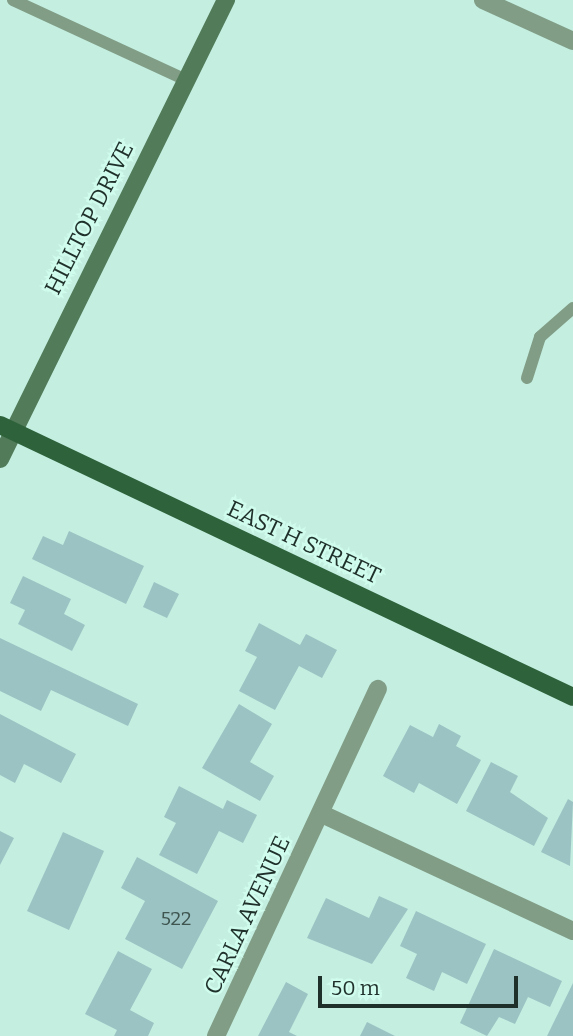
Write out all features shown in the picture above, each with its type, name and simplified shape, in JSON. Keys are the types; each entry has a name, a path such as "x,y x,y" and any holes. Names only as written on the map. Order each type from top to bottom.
{"main road":[{"name":"HILLTOP DRIVE","path":"0,459 6,428 188,81 226,0"},
{"name":"EAST H STREET","path":"6,428 573,697"}],"street":[{"path":"483,0 573,41"},
{"name":"CARLA AVENUE","path":"216,1036 322,814 378,689"},
{"path":"322,814 573,931"}],"lane":[{"path":"13,0 188,81"},
{"path":"527,378 540,337 573,308"}],"building":[{"path":"69,531 144,566 126,604 32,559 43,536 63,545"},
{"path":"23,576 71,599 64,614 85,625 72,651 18,624 25,610 10,603"},
{"path":"154,582 179,594 167,618 143,607"},
{"path":"259,623 300,645 306,634 337,650 322,678 299,666 275,710 239,691 257,657 245,651"},
{"path":"0,638 138,704 128,726 51,690 41,711 0,691"},
{"path":"239,704 272,724 250,762 274,776 260,801 202,768"},
{"path":"0,714 76,754 61,783 24,764 15,783 0,775"},
{"path":"439,724 461,736 456,746 481,760 457,804 419,783 414,793 383,776 410,725 433,737"},
{"path":"491,762 518,776 510,792 548,818 534,846 466,811"},
{"path":"179,786 223,809 227,800 257,815 243,843 219,831 197,874 159,855 176,823 164,817"},
{"path":"568,799 573,802 570,866 541,852"},
{"path":"0,831 14,838 0,865"},
{"path":"63,832 104,851 69,930 27,911"},
{"path":"137,857 218,901 182,969 125,939 145,901 121,888"},
{"path":"379,896 408,909 372,964 307,938 326,898 369,918"},
{"path":"416,911 486,944 467,984 442,972 434,991 406,978 417,954 400,946"},
{"path":"494,949 562,981 550,1007 528,997 515,1024 499,1017 487,1036 460,1023"},
{"path":"118,951 152,969 130,1010 154,1023 148,1036 114,1036 117,1030 85,1014"},
{"path":"286,982 308,994 289,1032 297,1036 258,1036"},
{"path":"573,983 573,1036 547,1036"},
{"path":"367,1022 395,1036 360,1036"}]}
